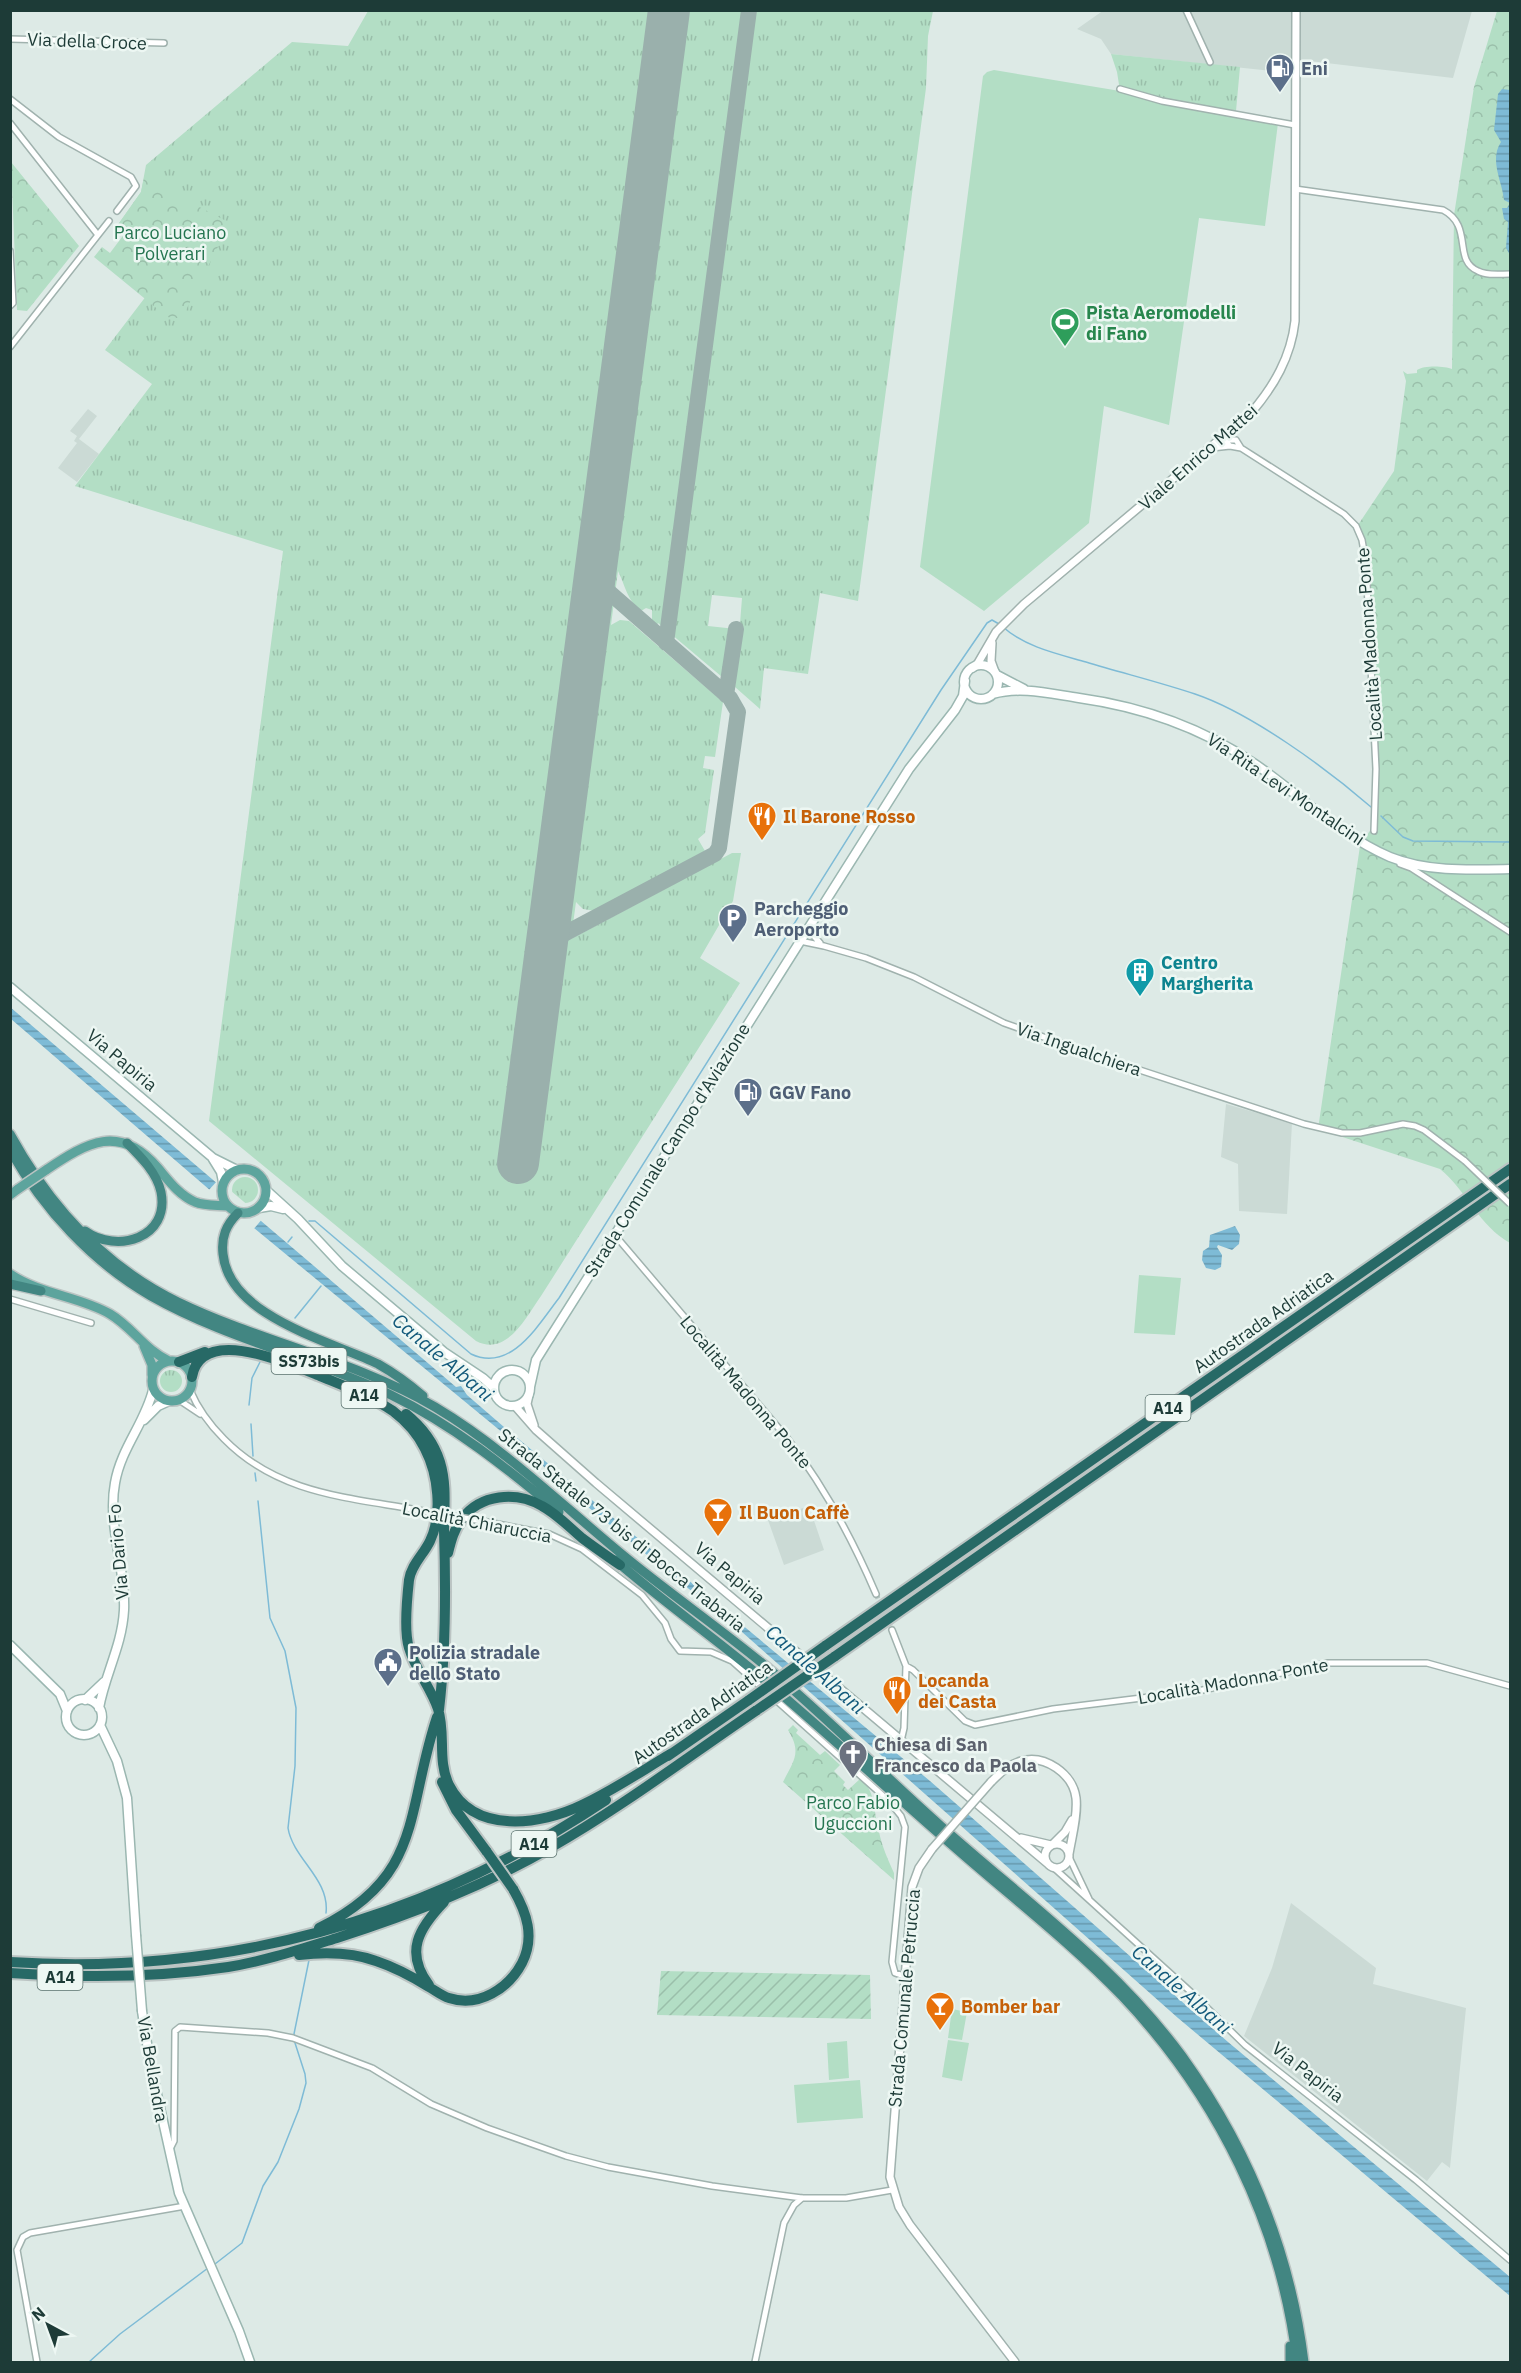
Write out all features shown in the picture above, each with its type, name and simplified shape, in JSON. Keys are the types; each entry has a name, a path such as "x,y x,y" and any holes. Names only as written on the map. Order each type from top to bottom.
{"highway":[{"name":"Strada Statale 73 bis di Bocca Trabaria","path":"10,1134 27,1164 64,1215 105,1254 144,1283 172,1299 219,1319 356,1369 436,1408 517,1465 626,1558 770,1670 946,1831 1078,1944 1158,2025 1206,2092 1227,2126 1266,2206 1289,2278 1304,2362"},
{"path":"64,1215 92,1235 112,1242 137,1238 152,1227 161,1209 161,1190 150,1168 127,1143"},
{"name":"Strada Statale 73 bis di Bocca Trabaria","path":"10,1150 59,1220 99,1258 133,1284 191,1316 358,1380 428,1414 500,1463 620,1564 762,1678 1072,1950 1120,1995 1153,2030 1178,2063 1216,2121 1240,2167 1270,2244 1293,2326 1297,2362"},
{"name":"Autostrada Adriatica","path":"10,1962 83,1965 156,1962 249,1950 294,1940 402,1905 495,1865 582,1816 1510,1169"},
{"name":"Autostrada Adriatica","path":"10,1973 80,1977 141,1976 220,1968 278,1956 370,1927 447,1899 525,1862 574,1833 758,1710 1510,1184"},
{"path":"238,1213 226,1230 223,1250 227,1270 243,1294 287,1324 392,1372 436,1408"},
{"path":"10,1284 41,1291"},
{"name":"A14","path":"174,1362 223,1346 252,1348 322,1373 375,1396 405,1413 426,1434 441,1466 444,1483 445,1648 439,1711 438,1758 443,1786 456,1810 513,1889 525,1913 529,1935 524,1957 512,1978 493,1993 470,2000 450,1998 384,1964 355,1955 323,1953 278,1956"},
{"name":"A14","path":"192,1377 198,1363 216,1352 238,1350 261,1354 322,1377 383,1405 401,1418 425,1448 436,1484 436,1516 431,1540 410,1575 407,1641 439,1711 442,1763 450,1786 466,1806 479,1814 497,1820 528,1820 574,1809 672,1753"},
{"path":"446,1559 456,1528 470,1510 486,1501 509,1496 543,1506 587,1542 620,1564"},
{"name":"A14","path":"294,1940 358,1905 378,1886 395,1863 413,1821 424,1757 439,1711"},
{"name":"A14","path":"431,1988 418,1965 416,1944 426,1922 447,1899"},
{"path":"1270,2244 1287,2328 1290,2362"}],"main road":[{"path":"799,941 909,769 955,710 963,696 967,674 973,668 984,666 996,674 998,687 993,694 986,698 976,698 955,710"},
{"name":"Via Rita Levi Montalcini","path":"996,674 1028,691"},
{"path":"965,681 966,689 976,698"},
{"name":"Via Rita Levi Montalcini","path":"993,694 1028,691 1103,701 1176,720 1209,735 1257,765 1346,832 1389,856 1436,868 1510,869"},
{"name":"Strada Comunale Campo d'Aviazione","path":"530,1391 536,1360 799,941"},
{"name":"Via Papiria","path":"10,987 213,1158 237,1170 250,1170 257,1173 262,1178 266,1190 342,1266 444,1352 494,1388"},
{"path":"14,1192 72,1153 92,1143 111,1141 127,1143 145,1155 179,1191 201,1204 227,1206 238,1213 252,1212 271,1206 287,1210"},
{"name":"Via Papiria","path":"213,1158 224,1182"},
{"path":"227,1206 222,1194 224,1182 231,1173 237,1170"},
{"path":"259,1208 265,1198 266,1190"},
{"path":"201,1204 222,1194"},
{"path":"10,1274 41,1291 94,1306 112,1315 142,1343 189,1371 192,1377 190,1390 179,1400 162,1399 153,1390 152,1365 142,1343"},
{"path":"510,1370 524,1374 529,1380 530,1391 522,1403 515,1406 501,1401 494,1388 499,1376 510,1370 523,1369 536,1360"},
{"path":"152,1376 158,1366 174,1362"},
{"name":"Via Papiria","path":"466,1369 499,1376"},
{"name":"Via Dario Fo","path":"99,1708 105,1682 118,1650 124,1612 114,1527 113,1495 123,1455 140,1425 153,1390"},
{"name":"Via Dario Fo","path":"140,1425 159,1406 168,1401"},
{"path":"10,1645 60,1694 67,1712 67,1722 73,1731 78,1734 89,1734 109,1747"},
{"name":"Via Dario Fo","path":"81,1700 105,1682"},
{"path":"60,1694 94,1702 99,1708"},
{"path":"67,1712 81,1700"},
{"name":"Via Bellandra","path":"99,1708 102,1715 100,1725 117,1761 127,1798 142,2011 150,2063 169,2153"},
{"path":"89,1734 100,1725"},
{"path":"169,2153 184,2206 250,2362"}],"street":[{"path":"1186,10 1210,62"},
{"name":"Viale Enrico Mattei","path":"973,668 996,633 1010,618 1223,439 1263,399 1275,382 1293,335 1296,10"},
{"name":"Via della Croce","path":"10,39 164,43"},
{"path":"1120,89 1162,101 1295,125"},
{"path":"10,99 59,136 131,177 136,186 117,211"},
{"path":"10,123 98,235"},
{"path":"1295,189 1443,210 1453,215 1460,225 1465,257 1470,266 1485,274 1510,274"},
{"path":"10,347 110,221"},
{"path":"10,251 13,303 10,306"},
{"path":"1235,428 1236,440 1241,448"},
{"path":"1223,439 1236,440"},
{"path":"1223,439 1230,446"},
{"path":"1212,448 1230,446 1241,448"},
{"name":"Località Madonna Ponte","path":"1241,448 1344,514 1356,526 1362,540 1369,610 1376,769 1374,831"},
{"path":"996,633 991,648 991,661 996,674"},
{"path":"1362,848 1411,868 1510,932"},
{"path":"809,925 812,934 824,946"},
{"name":"Via Ingualchiera","path":"799,941 866,958 914,977 1004,1023 1304,1124 1342,1132 1360,1132 1403,1124 1415,1126 1424,1130 1465,1161 1510,1204"},
{"name":"Località Madonna Ponte","path":"614,1234 787,1438 813,1472 845,1528 876,1594"},
{"path":"10,1299 92,1323"},
{"path":"190,1390 204,1416"},
{"path":"530,1391 527,1404 536,1430"},
{"path":"179,1400 204,1416"},
{"name":"Via Papiria","path":"515,1406 536,1430 596,1483 1050,1865 1192,1993 1245,2045 1407,2173 1510,2260"},
{"name":"Località Chiaruccia","path":"204,1416 229,1444 250,1462 281,1479 310,1490 549,1534 582,1549 642,1595 665,1623 671,1639 680,1651 711,1652 732,1660 889,1800 901,1816 904,1827 892,1962 895,1973 904,1976"},
{"name":"Località Madonna Ponte","path":"892,1630 906,1666 904,1728 901,1741"},
{"name":"Località Madonna Ponte","path":"906,1666 913,1670 965,1722 975,1725 1053,1709 1198,1691 1328,1663 1427,1663 1510,1686"},
{"name":"Strada Comunale Petruccia","path":"1015,2362 910,2225 892,2190 890,2163 912,1887 919,1868 932,1849 991,1782 1006,1768 1023,1760 1042,1761 1058,1768 1070,1781 1076,1798 1069,1855"},
{"path":"1069,1855 1065,1865 1050,1865 1045,1853 1065,1832 1075,1815"},
{"name":"Via Papiria","path":"1013,1835 1052,1845 1062,1844 1091,1903"},
{"name":"Via Bellandra","path":"169,2153 174,2141 175,2031 180,2027 258,2032 295,2039 372,2068 431,2104 487,2128 566,2157 608,2168 712,2186 802,2198"},
{"path":"755,2362 784,2223 794,2205 802,2198 846,2198 892,2190"},
{"path":"37,2362 17,2250 23,2238 30,2233 184,2206"}],"shaded area":[{"path":"1104,10 1472,11 1453,78 1301,60 1292,61 1292,73 1111,54 1101,39 1077,29"},
{"path":"88,409 97,416 79,439 99,454 77,482 58,468 77,443 74,441 77,436 70,431"},
{"path":"1226,1104 1292,1123 1287,1214 1239,1211 1238,1164 1221,1157"},
{"path":"809,1506 824,1550 784,1565 768,1520"},
{"path":"1291,1903 1376,1968 1373,1984 1466,2008 1450,2168 1442,2162 1427,2181 1244,2036 1272,1968"}],"green space":[{"path":"368,11 933,11 928,36 926,88 858,601 820,593 808,674 764,668 760,709 735,687 742,598 712,595 708,626 736,629 728,682 658,623 657,625 652,621 652,610 646,608 641,611 636,607 618,571 611,625 620,620 629,621 723,702 715,757 705,756 703,768 714,770 705,833 698,839 705,851 595,911 583,909 576,902 571,939 732,853 741,853 733,901 700,958 740,983 529,1314 515,1332 506,1339 497,1344 487,1345 476,1341 209,1121 283,551 75,486 152,384 105,350 169,266 159,239 117,226 141,192 146,165 292,42 348,46"},
{"path":"1497,11 1510,11 1510,1243 1499,1236 1481,1218 1458,1187 1440,1169 1318,1129 1360,846 1373,826 1378,784 1364,542 1358,525 1394,471 1406,381 1403,371 1407,374 1417,373 1420,368 1429,367 1452,369 1454,215 1474,87"},
{"path":"1111,54 1240,67 1236,111 1120,91"},
{"name":"Pista Aeromodelli di Fano","path":"994,70 1120,91 1278,123 1265,226 1199,218 1169,425 1104,406 1089,523 984,611 920,567 983,76"},
{"path":"11,162 79,246 27,311 17,310"},
{"name":"Parco Luciano Polverari","path":"144,178 230,223 185,312 176,318 166,316 94,257 102,247 110,253 125,233 117,226 141,192"},
{"path":"245,1177 254,1181 258,1190 254,1199 245,1203 236,1199 232,1190 236,1181"},
{"path":"1139,1275 1181,1278 1175,1335 1134,1333"},
{"path":"171,1370 179,1373 182,1381 179,1389 171,1392 163,1389 160,1381 163,1373"},
{"name":"Parco Fabio Uguccioni","path":"793,1725 798,1730 796,1733 820,1755 825,1751 840,1765 834,1771 845,1782 843,1785 848,1790 861,1778 870,1790 880,1837 894,1873 894,1880 783,1782 795,1756 795,1745 788,1730"},
{"path":"661,1971 870,1975 871,2019 657,2015"},
{"path":"952,2009 967,2012 962,2040 948,2038"},
{"path":"948,2040 969,2043 962,2081 942,2077"},
{"path":"847,2041 849,2078 829,2080 827,2043"},
{"path":"860,2080 863,2118 797,2123 794,2085"}],"water":[{"path":"1502,89 1510,90 1510,203 1504,200 1496,163 1501,142 1494,130 1498,94"},
{"path":"1510,203 1510,255 1506,248 1508,222 1504,219 1502,208 1507,208"},
{"path":"10,1007 456,1387 461,1386 467,1395 504,1427 930,1781 1228,2042 1510,2277 1510,2296 1178,2018 742,1632 588,1507 542,1465 254,1228 11,1019"},
{"path":"1235,1226 1240,1235 1239,1244 1232,1250 1218,1245 1222,1255 1221,1267 1215,1270 1206,1268 1202,1260 1203,1251 1209,1247 1210,1235"}],"pier":[{"path":"218,1180 263,1218 252,1231 207,1192"}],"waterway":[{"name":"Canale Albani","path":"309,1221 315,1221 471,1354 485,1358 499,1357 511,1352 522,1343 559,1298 941,690 987,623 992,620 999,624"},
{"path":"1003,627 1021,640 1042,649 1195,694 1240,714 1310,759 1371,807"},
{"path":"1381,816 1403,837 1413,841 1510,842"},
{"path":"288,1242 292,1237"},
{"path":"295,1318 321,1286"},
{"path":"249,1405 252,1378 260,1362"},
{"path":"251,1424 253,1456"},
{"path":"255,1473 256,1481"},
{"path":"258,1501 270,1618 285,1651 296,1708 295,1766 288,1828 297,1850 322,1890 326,1901 326,1913"},
{"path":"215,2264 242,2243 263,2186 278,2162 299,2109 306,2083 294,2034 309,1960"},
{"path":"89,2362 120,2334 208,2268"}],"taxiway":[{"path":"666,643 749,10"},
{"path":"547,943 715,854 719,848 738,712 730,698 594,579"},
{"path":"726,695 736,629"}],"runway":[{"path":"518,1163 669,10"}],"tunnel":[{"path":"876,1594 892,1630"}],"place":[{"name":"Eni","path":"1280,94"},
{"name":"Pista Aeromodelli di Fano","path":"1065,348"},
{"name":"Il Barone Rosso","path":"762,842"},
{"name":"Parcheggio Aeroporto","path":"733,944"},
{"name":"Centro Margherita","path":"1140,998"},
{"name":"GGV Fano","path":"748,1118"},
{"name":"Il Buon Caffè","path":"718,1538"},
{"name":"Polizia stradale dello Stato","path":"388,1688"},
{"name":"Locanda dei Casta","path":"897,1716"},
{"name":"Chiesa di San Francesco da Paola","path":"853,1780"},
{"name":"Bomber bar","path":"940,2032"}]}
